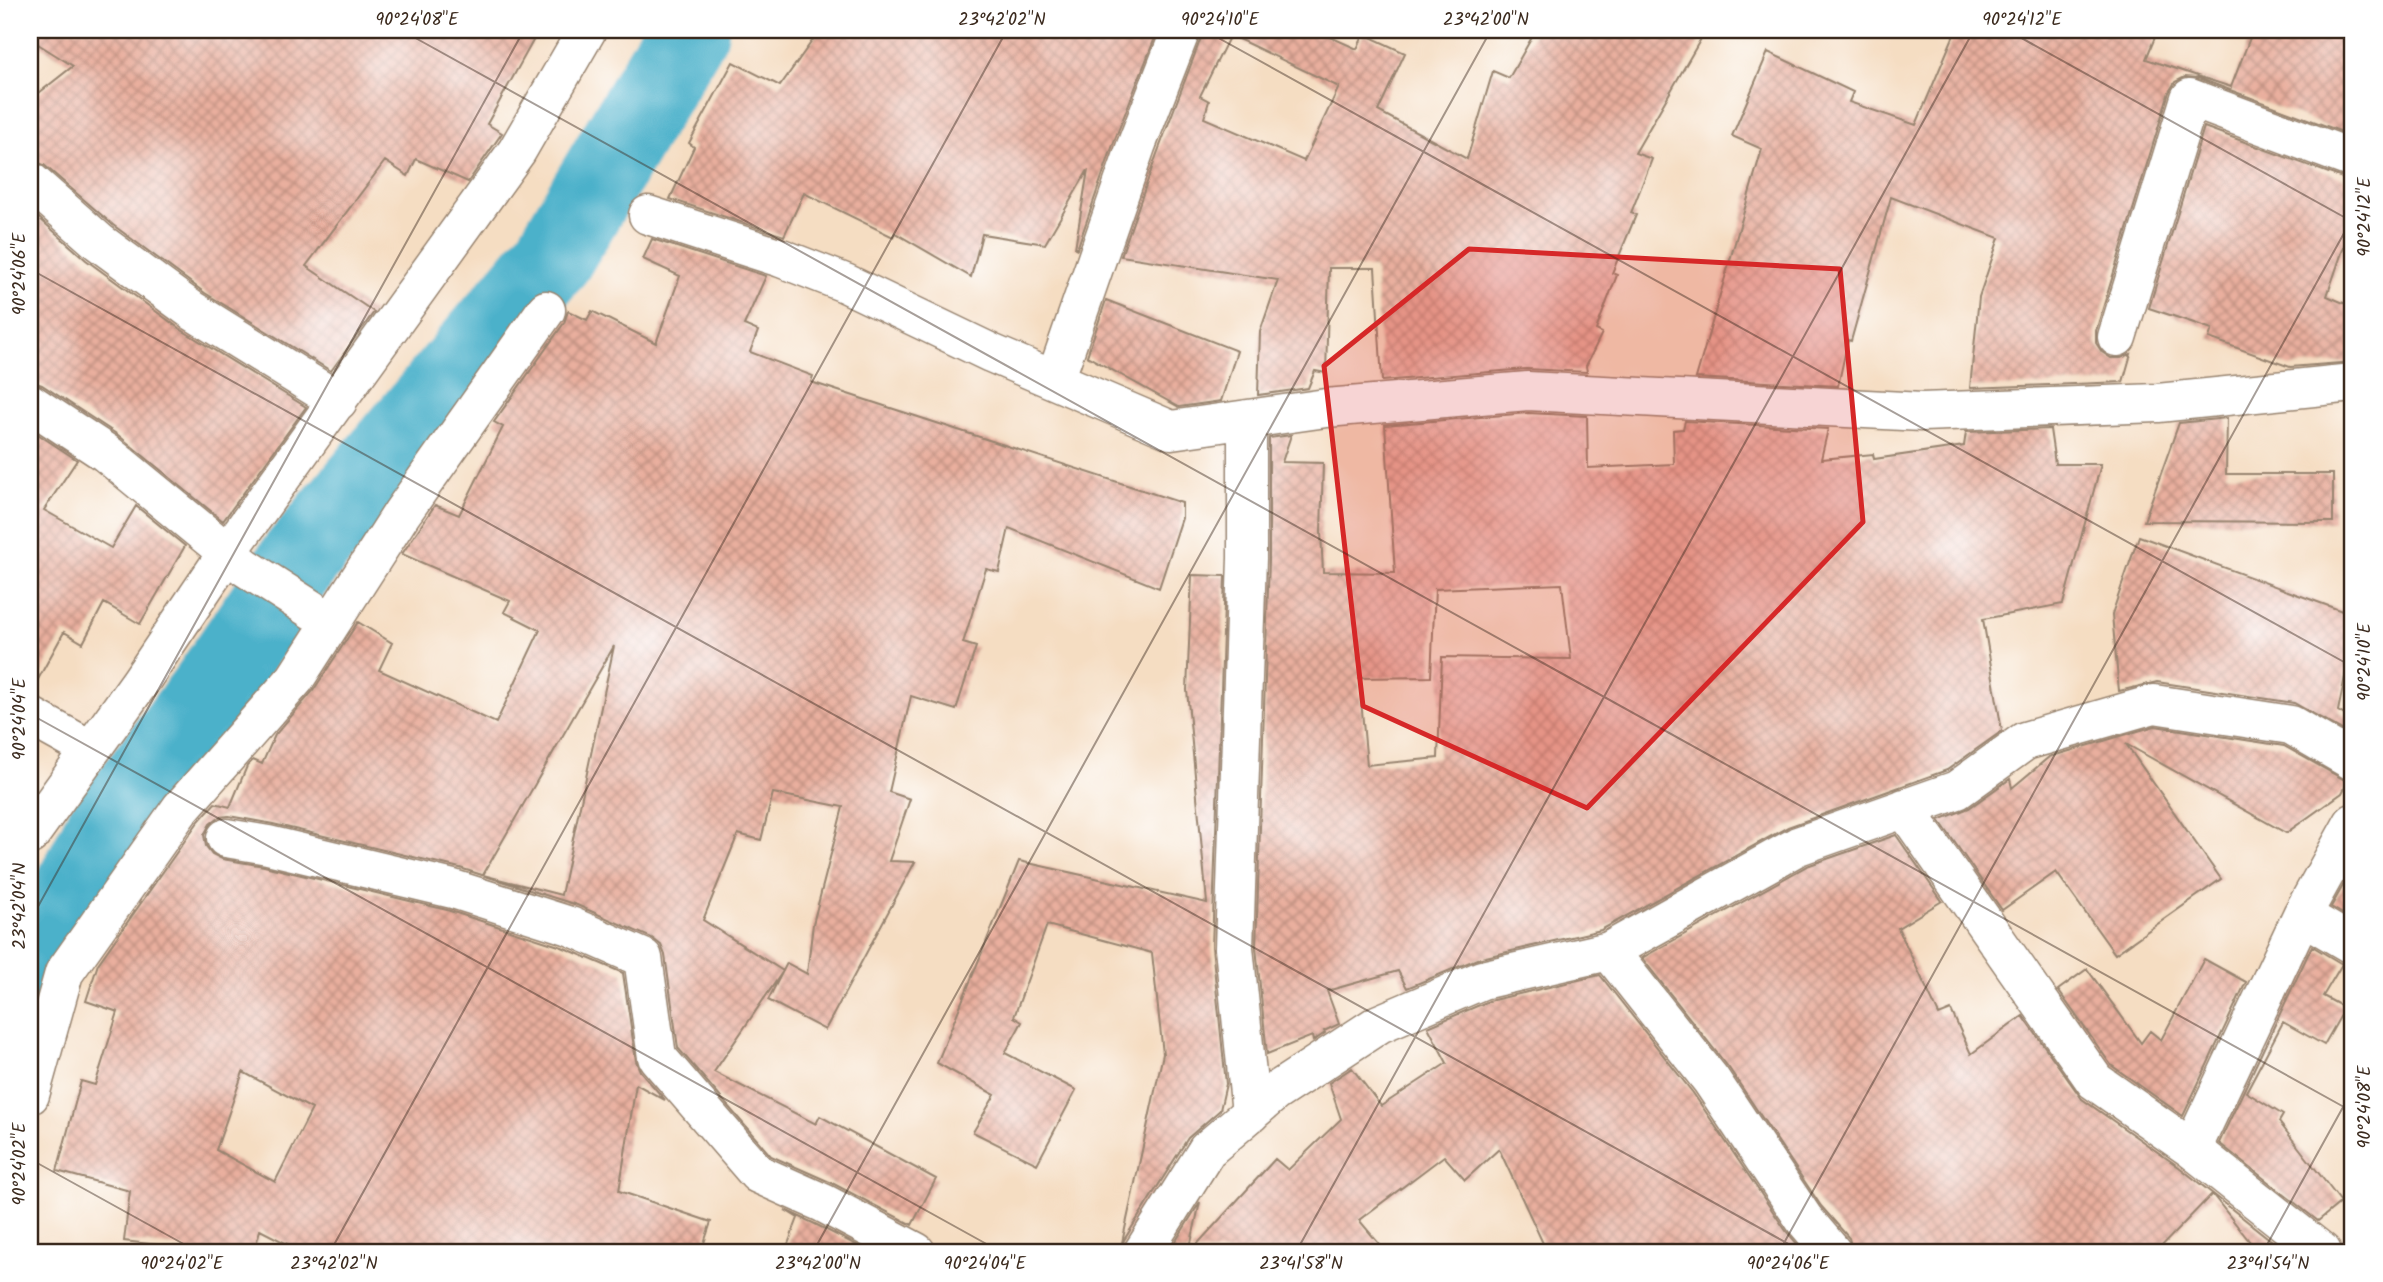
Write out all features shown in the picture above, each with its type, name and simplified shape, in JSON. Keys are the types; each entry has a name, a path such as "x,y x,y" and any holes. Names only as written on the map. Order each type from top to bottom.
{"street":[{"path":"30,835 140,682 236,560 338,401 517,151 587,30"},
{"path":"1055,380 1136,146 1181,30"},
{"path":"2117,337 2190,98 2353,159"},
{"path":"30,181 99,242 193,311 338,401"},
{"path":"648,215 781,258 832,278 1171,430 1326,408 1528,391 1922,412 2158,403 2353,383"},
{"path":"30,1095 64,973 181,808 295,679 321,616 402,513 545,310"},
{"path":"30,403 106,453 236,560 321,616"},
{"path":"1247,419 1247,558 1234,948 1251,1112"},
{"path":"1143,1252 1207,1150 1275,1092 1379,1024 1482,980 1609,951 1798,846 1956,790 2025,741 2154,704 2291,725 2353,761"},
{"path":"30,716 91,750"},
{"path":"1904,808 2095,1081 2193,1149 2322,1252"},
{"path":"2193,1149 2302,915 2353,823"},
{"path":"226,838 268,845 453,889 570,926 643,958 657,1057 758,1174 823,1203 916,1252"},
{"path":"2302,915 2353,945"},
{"path":"1609,951 1711,1080 1804,1219 1832,1252"}],"highlighted area":[{"path":"1469,249 1840,269 1863,522 1587,808 1363,706 1324,366"}],"building":[{"path":"30,30 539,30 487,124 502,133 468,182 416,159 408,176 385,161 306,266 374,312 331,371 205,293 113,225 44,165 30,160 30,100 73,66 30,39"},
{"path":"820,30 1158,30 1115,139 1077,249 1075,248 1088,170 1045,244 982,234 971,277 895,233 893,237 804,193 784,236 670,199 694,147 689,143 733,62 780,86"},
{"path":"1202,30 1315,30 1357,49 1364,34 1405,53 1378,111 1467,159 1493,71 1509,78 1536,30 1706,30 1635,153 1652,159 1631,213 1636,215 1612,273 1617,275 1596,330 1602,333 1586,366 1587,372 1526,369 1382,381 1375,268 1329,268 1326,373 1315,371 1308,388 1258,395 1260,332 1278,280 1121,256","holes":["1230,35 1339,87 1304,161 1204,118 1209,101 1200,96"]},
{"path":"1956,30 2158,30 2146,59 2231,87 2253,30 2353,30 2353,136 2198,78 2185,77 2175,82 2169,92 2096,331 2096,343 2102,352 2111,358 2131,354 2123,382 1970,388 1979,297 1999,238 1891,197 1851,341 1848,340 1838,386 1696,378 1762,149 1732,136 1768,52 1853,92 1849,102 1916,125"},
{"path":"2204,127 2353,180 2353,220 2327,296 2353,307 2353,362 2290,367 2209,338 2212,329 2149,308"},
{"path":"30,210 86,260 180,329 306,407 223,521 118,435 42,385 30,381"},
{"path":"652,239 766,276 744,325 758,331 750,352 813,376 811,382 1182,503 1182,518 1159,588 1009,528 999,572 986,569 963,643 976,647 956,710 911,696 889,792 910,799 889,861 915,862 825,1030 768,1000 783,972 714,1072 816,1124 820,1116 936,1179 912,1225 832,1183 771,1156 678,1048 665,955 661,945 652,938 577,905 460,868 229,816 219,817 210,824 204,835 206,846 212,854 222,859 264,866 447,910 562,947 623,973 636,1061 640,1071 665,1100 636,1084 619,1191 711,1222 701,1252 303,1252 260,1230 254,1252 184,1252 185,1248 124,1241 130,1191 57,1171 81,1081 95,1085 118,1012 86,1001 98,964 198,822 215,803 230,807 247,766 253,760 262,764 275,735 313,691 358,622 392,643 379,670 496,723 540,630 504,612 510,601 402,554 435,505 459,515 503,427 494,422 564,323 568,311 587,320 592,311 656,343 680,276 643,259","holes":["614,646 561,895 483,875","773,793 843,807 813,924 807,974 787,963 783,971 703,920 738,834 761,840","243,1072 312,1109 275,1182 216,1150"]},
{"path":"1106,300 1237,351 1221,401 1179,407 1087,356"},
{"path":"1528,413 1587,416 1588,468 1674,464 1673,430 1683,429 1685,421 1828,429 1821,459 1873,454 1874,459 1964,446 1966,432 2050,429 2055,464 2101,464 2063,604 1983,619 2002,731 1947,770 1788,827 1601,930 1477,959 1407,988 1398,971 1327,991 1339,1024 1324,1031 1325,1033 1313,1041 1312,1036 1267,1054 1256,947 1269,559 1269,438 1291,435 1282,462 1323,463 1323,572 1395,573 1385,425","holes":["1562,584 1571,659 1442,657 1438,758 1367,765 1359,678 1431,677 1435,589"]},
{"path":"2227,418 2226,474 2333,474 2333,522 2144,521 2179,423"},
{"path":"30,429 77,460 44,510 111,548 136,506 185,546 140,624 104,603 83,643 64,632 30,694"},
{"path":"2139,536 2353,615 2353,638 2338,711 2353,720 2353,736 2294,703 2157,682 2119,691 2112,614"},
{"path":"1192,575 1225,576 1212,947 1226,1084 1220,1110 1188,1138 1124,1240 1120,1252 1163,1054 1152,953 1047,925 1014,1017 1022,1022 1005,1053 1076,1090 1037,1164 973,1132 995,1095 937,1063 1019,861 1207,903 1187,690"},
{"path":"2155,726 2284,746 2348,782 2342,793 2286,833 2126,744 2221,879 2115,954 2056,872 2002,910 1939,820 1969,808 2010,779 2012,788 2049,757"},
{"path":"1896,835 1942,901 1898,928 1939,1015 1951,1010 1971,1054 2023,1016 2082,1099 2179,1167 2282,1249 2278,1252 2258,1252 2212,1194 2156,1252 1853,1252 1849,1238 1821,1206 1729,1068 1642,958 1807,866"},
{"path":"2353,868 2353,920 2331,907"},
{"path":"2312,946 2342,964 2323,996 2345,1008 2324,1045 2283,1022 2246,1092 2283,1115 2279,1122 2341,1202 2318,1221 2219,1143"},
{"path":"2204,959 2246,982 2183,1116 2111,1065 2058,990 2087,969 2141,1043 2150,1031 2161,1040"},
{"path":"1600,975 1693,1093 1786,1231 1804,1252 1547,1252 1499,1149 1465,1180 1444,1156 1359,1220 1386,1252 1190,1252 1275,1159 1288,1170 1341,1119 1329,1083 1352,1068 1381,1106 1447,1063 1428,1027 1489,1001"},
{"path":"1200,1202 1189,1252 1169,1252"},
{"path":"785,1210 870,1252 785,1252 798,1218"}],"waterway":[{"path":"30,980 104,831 211,689 299,560 553,257 688,30"}]}
